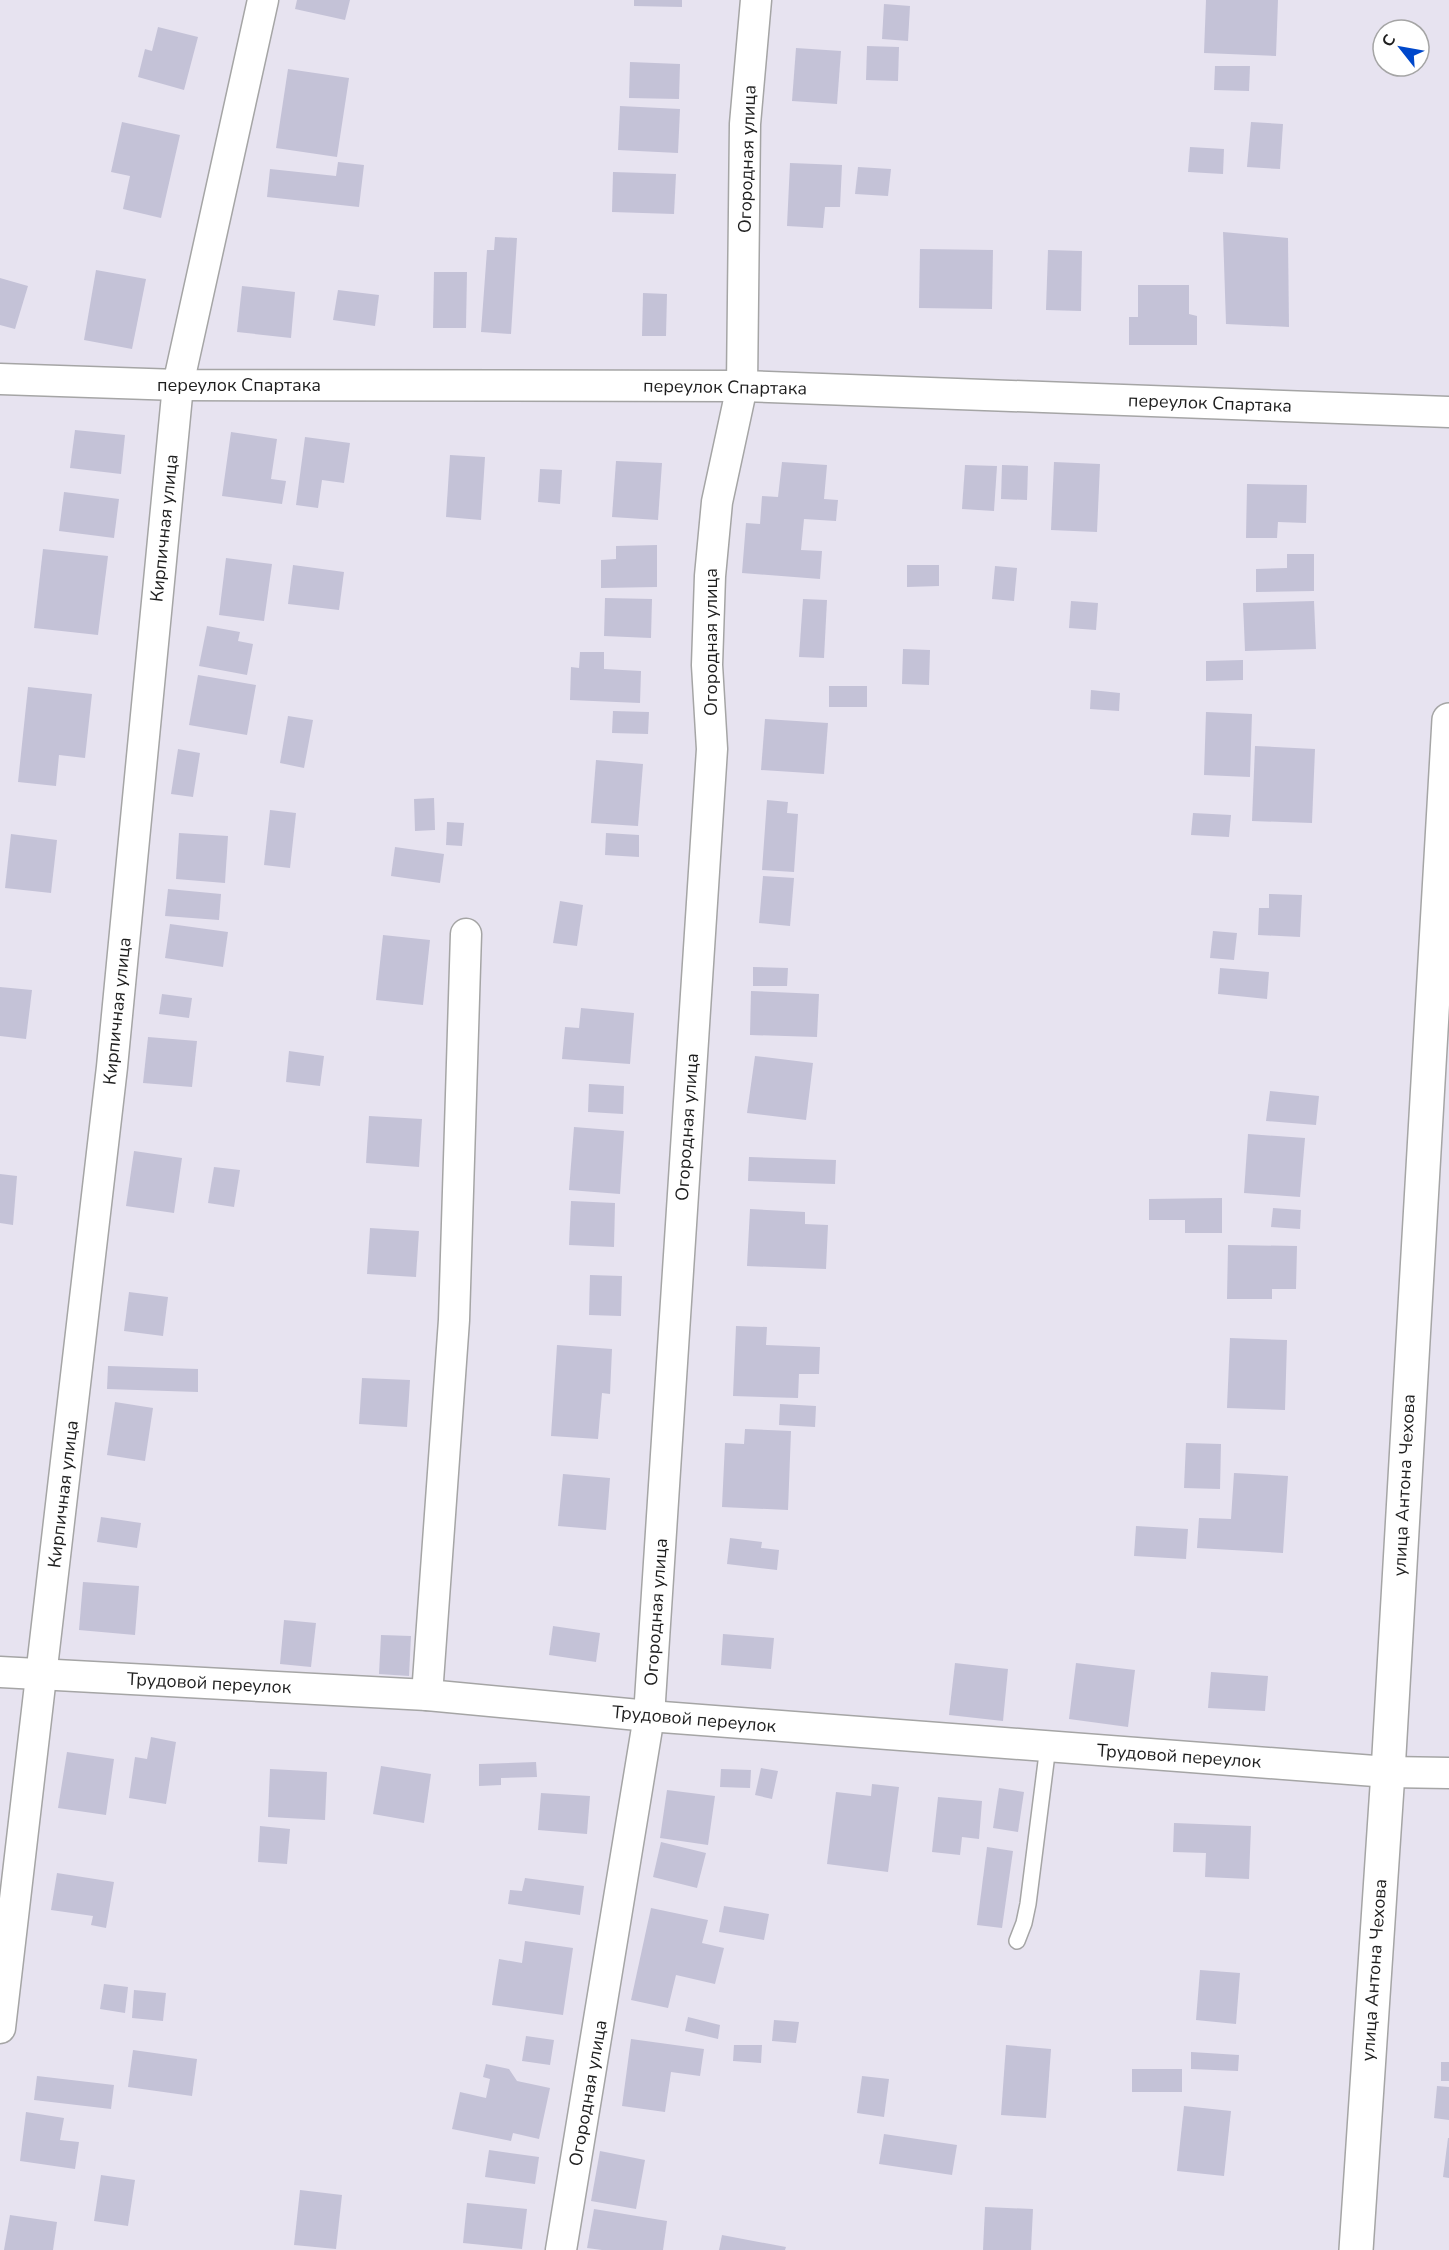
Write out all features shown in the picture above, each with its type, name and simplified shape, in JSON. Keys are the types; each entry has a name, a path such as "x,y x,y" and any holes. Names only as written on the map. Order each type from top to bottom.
{"street":[{"name":"Кирпичная улица","path":"0,2028 112,1067 178,385 263,0"},
{"name":"Огородная улица","path":"561,2250 649,1716 712,749 707,665 710,576 717,502 742,386 745,124 756,0"},
{"name":"переулок Спартака","path":"0,379 178,385 742,386 1449,412"},
{"name":"улица Антона Чехова","path":"1356,2250 1388,1772 1449,720"},
{"path":"427,1695 454,1320 466,934"},
{"name":"Трудовой переулок","path":"0,1671 427,1695 649,1716 1388,1772 1449,1773"}],"lane":[{"path":"1017,1941 1028,1904 1048,1746"}],"building":[{"path":"297,0 350,0 345,20 295,9"},
{"path":"634,0 682,0 682,7 634,6"},
{"path":"1206,0 1278,0 1276,56 1204,53"},
{"path":"884,4 910,6 908,41 882,39"},
{"path":"158,27 198,37 184,90 138,77 145,49 152,51"},
{"path":"867,46 899,47 898,81 866,80"},
{"path":"796,48 841,51 837,104 792,101"},
{"path":"630,62 680,64 679,99 629,98"},
{"path":"1215,66 1250,66 1249,91 1214,90"},
{"path":"288,69 349,78 337,157 276,148"},
{"path":"620,106 680,109 678,153 618,150"},
{"path":"122,122 180,135 161,218 123,209 130,176 111,172"},
{"path":"1251,122 1283,124 1280,169 1247,167"},
{"path":"1190,147 1224,149 1223,174 1188,172"},
{"path":"338,162 364,165 359,207 267,197 270,169 336,176"},
{"path":"790,163 842,165 840,207 825,207 823,228 787,226"},
{"path":"858,167 891,169 888,196 855,194"},
{"path":"613,172 676,174 674,214 612,212"},
{"path":"1223,232 1288,238 1289,327 1226,324"},
{"path":"495,237 517,238 511,334 481,332 487,250 494,250"},
{"path":"920,249 993,250 992,309 919,308"},
{"path":"1048,250 1082,251 1081,311 1046,310"},
{"path":"96,270 146,279 132,349 84,340"},
{"path":"434,272 467,272 466,328 433,328"},
{"path":"0,278 28,286 15,329 0,325"},
{"path":"1138,285 1189,285 1189,314 1197,316 1197,345 1129,345 1129,317 1138,317"},
{"path":"242,286 295,292 291,338 237,332"},
{"path":"338,290 379,295 375,326 333,320"},
{"path":"643,293 667,294 666,336 642,336"},
{"path":"75,430 125,435 121,474 70,468"},
{"path":"231,432 277,439 271,479 286,481 282,504 222,496"},
{"path":"305,437 350,443 344,483 322,480 318,508 296,505"},
{"path":"450,455 485,457 481,520 446,517"},
{"path":"616,461 662,463 658,520 612,517"},
{"path":"782,462 827,465 824,499 838,500 836,521 804,519 801,550 822,551 820,579 742,573 746,523 760,524 762,496 778,497"},
{"path":"1054,462 1100,464 1097,532 1051,530"},
{"path":"965,465 997,466 994,511 962,509"},
{"path":"1002,465 1028,466 1027,500 1001,499"},
{"path":"540,469 562,470 560,504 538,502"},
{"path":"1247,484 1307,485 1306,523 1278,522 1277,538 1246,538"},
{"path":"64,492 119,499 114,538 59,531"},
{"path":"657,545 657,587 601,588 601,560 616,559 616,546"},
{"path":"43,549 108,556 98,635 34,628"},
{"path":"1287,554 1314,554 1314,591 1256,592 1256,569 1287,568"},
{"path":"226,558 272,564 264,621 219,615"},
{"path":"293,565 344,572 339,610 288,604"},
{"path":"907,565 939,565 939,586 907,587"},
{"path":"995,566 1017,568 1014,601 992,599"},
{"path":"605,598 652,599 651,638 604,636"},
{"path":"803,599 827,600 824,658 799,657"},
{"path":"1071,601 1098,603 1096,630 1069,628"},
{"path":"1314,601 1316,649 1245,651 1243,603"},
{"path":"207,626 240,632 238,641 253,644 247,675 199,666"},
{"path":"903,649 930,650 929,685 902,684"},
{"path":"580,652 604,652 604,669 641,671 640,703 570,700 571,667 579,668"},
{"path":"1243,660 1243,680 1206,681 1206,661"},
{"path":"198,675 256,685 247,735 189,725"},
{"path":"829,686 867,686 867,707 829,707"},
{"path":"28,687 92,694 85,758 59,755 56,786 18,782"},
{"path":"1091,690 1120,693 1119,711 1090,709"},
{"path":"613,711 649,712 648,734 612,733"},
{"path":"1206,712 1252,714 1250,777 1204,775"},
{"path":"288,716 313,720 304,768 280,763"},
{"path":"765,719 828,723 824,774 761,770"},
{"path":"1255,746 1315,749 1312,823 1252,821"},
{"path":"178,749 200,753 193,797 171,794"},
{"path":"596,760 643,764 638,826 591,823"},
{"path":"434,798 435,830 415,831 414,799"},
{"path":"767,800 788,802 787,813 798,814 794,872 762,870"},
{"path":"270,810 296,813 290,868 264,865"},
{"path":"1193,813 1231,815 1229,837 1191,835"},
{"path":"447,822 464,823 462,846 446,845"},
{"path":"179,833 228,836 225,883 176,879"},
{"path":"606,833 639,835 639,857 605,855"},
{"path":"11,834 57,840 51,893 5,888"},
{"path":"395,847 444,854 440,883 391,876"},
{"path":"763,876 794,878 790,926 759,923"},
{"path":"168,889 221,894 219,920 165,916"},
{"path":"1269,894 1302,895 1300,937 1258,935 1259,908 1269,908"},
{"path":"560,901 583,905 577,946 553,943"},
{"path":"170,924 228,932 223,967 165,958"},
{"path":"1213,931 1237,933 1234,960 1210,958"},
{"path":"383,935 430,940 423,1005 376,1000"},
{"path":"753,967 788,968 787,986 753,986"},
{"path":"1220,968 1269,972 1267,999 1218,994"},
{"path":"0,987 32,990 26,1039 0,1036"},
{"path":"751,991 819,994 817,1037 750,1035"},
{"path":"162,994 192,998 189,1018 159,1014"},
{"path":"581,1008 634,1013 630,1064 562,1059 565,1027 579,1028"},
{"path":"148,1037 197,1041 192,1087 143,1083"},
{"path":"289,1051 324,1056 320,1086 286,1082"},
{"path":"755,1056 813,1063 806,1120 747,1113"},
{"path":"589,1084 624,1086 623,1114 588,1112"},
{"path":"1270,1091 1319,1096 1316,1125 1266,1121"},
{"path":"369,1116 422,1119 419,1167 366,1163"},
{"path":"574,1127 624,1131 620,1194 569,1190"},
{"path":"1248,1134 1305,1138 1300,1197 1244,1193"},
{"path":"134,1151 182,1158 174,1213 126,1206"},
{"path":"749,1157 836,1160 835,1184 748,1181"},
{"path":"214,1167 240,1170 234,1207 208,1203"},
{"path":"0,1174 17,1176 13,1225 0,1223"},
{"path":"1222,1198 1222,1233 1185,1233 1185,1220 1149,1220 1149,1199"},
{"path":"571,1201 615,1203 614,1247 569,1245"},
{"path":"1273,1208 1301,1210 1300,1229 1271,1227"},
{"path":"750,1209 805,1212 805,1224 828,1225 826,1269 747,1266"},
{"path":"370,1228 419,1231 416,1277 367,1274"},
{"path":"1228,1245 1297,1246 1296,1289 1272,1289 1272,1299 1227,1299"},
{"path":"590,1275 622,1276 621,1316 589,1315"},
{"path":"129,1292 168,1297 163,1336 124,1331"},
{"path":"736,1326 767,1327 766,1345 820,1347 819,1374 799,1374 798,1398 733,1396"},
{"path":"1230,1338 1287,1340 1285,1410 1227,1408"},
{"path":"557,1345 612,1349 610,1394 602,1393 598,1439 551,1436"},
{"path":"108,1366 198,1369 198,1392 107,1389"},
{"path":"362,1378 410,1380 407,1427 359,1424"},
{"path":"115,1402 153,1408 145,1461 107,1455"},
{"path":"780,1404 816,1406 815,1427 779,1425"},
{"path":"745,1429 791,1431 788,1510 722,1507 725,1443 744,1444"},
{"path":"1186,1443 1221,1444 1220,1489 1184,1488"},
{"path":"1234,1473 1288,1476 1283,1553 1197,1548 1199,1518 1231,1519"},
{"path":"563,1474 610,1478 606,1530 558,1526"},
{"path":"101,1517 141,1523 137,1548 97,1542"},
{"path":"1136,1526 1188,1529 1186,1559 1134,1556"},
{"path":"730,1538 762,1542 761,1548 779,1550 777,1570 727,1564"},
{"path":"83,1582 139,1586 135,1635 79,1630"},
{"path":"284,1620 316,1623 311,1667 280,1664"},
{"path":"553,1626 600,1633 596,1662 549,1655"},
{"path":"723,1634 774,1638 771,1669 721,1665"},
{"path":"381,1635 411,1636 409,1676 379,1674"},
{"path":"955,1663 1008,1669 1003,1721 949,1715"},
{"path":"1076,1663 1135,1670 1128,1727 1069,1719"},
{"path":"1211,1672 1268,1676 1265,1711 1208,1708"},
{"path":"151,1737 176,1742 166,1804 129,1798 135,1757 147,1759"},
{"path":"67,1752 114,1759 106,1815 58,1808"},
{"path":"536,1762 537,1777 501,1778 501,1785 479,1786 479,1764"},
{"path":"381,1766 431,1774 424,1823 373,1814"},
{"path":"761,1768 778,1771 772,1799 755,1795"},
{"path":"270,1769 327,1772 325,1820 268,1817"},
{"path":"721,1769 751,1770 750,1788 720,1787"},
{"path":"872,1784 899,1787 888,1872 827,1864 836,1792 871,1796"},
{"path":"999,1788 1024,1792 1018,1832 993,1828"},
{"path":"667,1790 715,1796 708,1845 660,1838"},
{"path":"541,1793 590,1796 587,1834 538,1830"},
{"path":"938,1797 982,1801 979,1839 962,1837 960,1855 932,1852"},
{"path":"1174,1823 1251,1826 1249,1879 1205,1877 1206,1853 1173,1852"},
{"path":"260,1826 290,1829 287,1864 258,1862"},
{"path":"661,1842 706,1853 697,1888 653,1877"},
{"path":"987,1847 1013,1851 1002,1928 977,1925"},
{"path":"57,1873 114,1882 106,1928 91,1925 93,1916 51,1910"},
{"path":"525,1878 584,1886 580,1915 508,1904 510,1890 522,1891"},
{"path":"724,1906 769,1914 764,1940 719,1932"},
{"path":"651,1908 708,1920 702,1943 724,1948 715,1984 676,1975 668,2008 631,2000"},
{"path":"525,1941 573,1948 563,2015 492,2005 499,1959 522,1963"},
{"path":"1200,1970 1240,1973 1236,2024 1196,2020"},
{"path":"104,1984 128,1987 125,2013 100,2009"},
{"path":"134,1990 166,1993 163,2021 132,2018"},
{"path":"688,2017 720,2025 718,2039 685,2031"},
{"path":"774,2020 799,2022 796,2043 772,2041"},
{"path":"526,2036 554,2040 550,2065 522,2061"},
{"path":"631,2039 704,2049 700,2076 671,2072 665,2112 622,2106"},
{"path":"734,2045 762,2045 761,2063 733,2061"},
{"path":"1006,2045 1051,2049 1046,2118 1001,2115"},
{"path":"133,2050 197,2059 192,2096 128,2087"},
{"path":"1191,2052 1239,2055 1238,2071 1191,2069"},
{"path":"1441,2062 1449,2062 1449,2081 1441,2081"},
{"path":"486,2064 509,2069 517,2081 550,2088 539,2139 513,2133 511,2141 452,2129 460,2092 486,2098 490,2079 483,2077"},
{"path":"1132,2069 1182,2069 1182,2092 1132,2092"},
{"path":"37,2076 114,2085 111,2109 34,2100"},
{"path":"862,2076 889,2079 884,2117 857,2113"},
{"path":"1437,2086 1449,2087 1449,2120 1434,2118"},
{"path":"1184,2106 1231,2111 1224,2176 1177,2171"},
{"path":"26,2112 64,2118 60,2140 79,2142 75,2169 20,2161"},
{"path":"884,2134 957,2145 952,2175 879,2164"},
{"path":"1449,2138 1449,2178 1443,2177"},
{"path":"489,2150 539,2157 535,2184 485,2177"},
{"path":"600,2151 645,2160 636,2209 591,2201"},
{"path":"101,2175 135,2180 128,2226 94,2221"},
{"path":"300,2190 342,2195 336,2249 294,2245"},
{"path":"467,2203 527,2209 522,2249 463,2243"},
{"path":"985,2207 1033,2209 1031,2250 983,2250"},
{"path":"594,2209 667,2221 663,2250 587,2248"},
{"path":"10,2215 57,2222 53,2250 4,2250"},
{"path":"722,2235 786,2247 785,2250 719,2250"}]}
